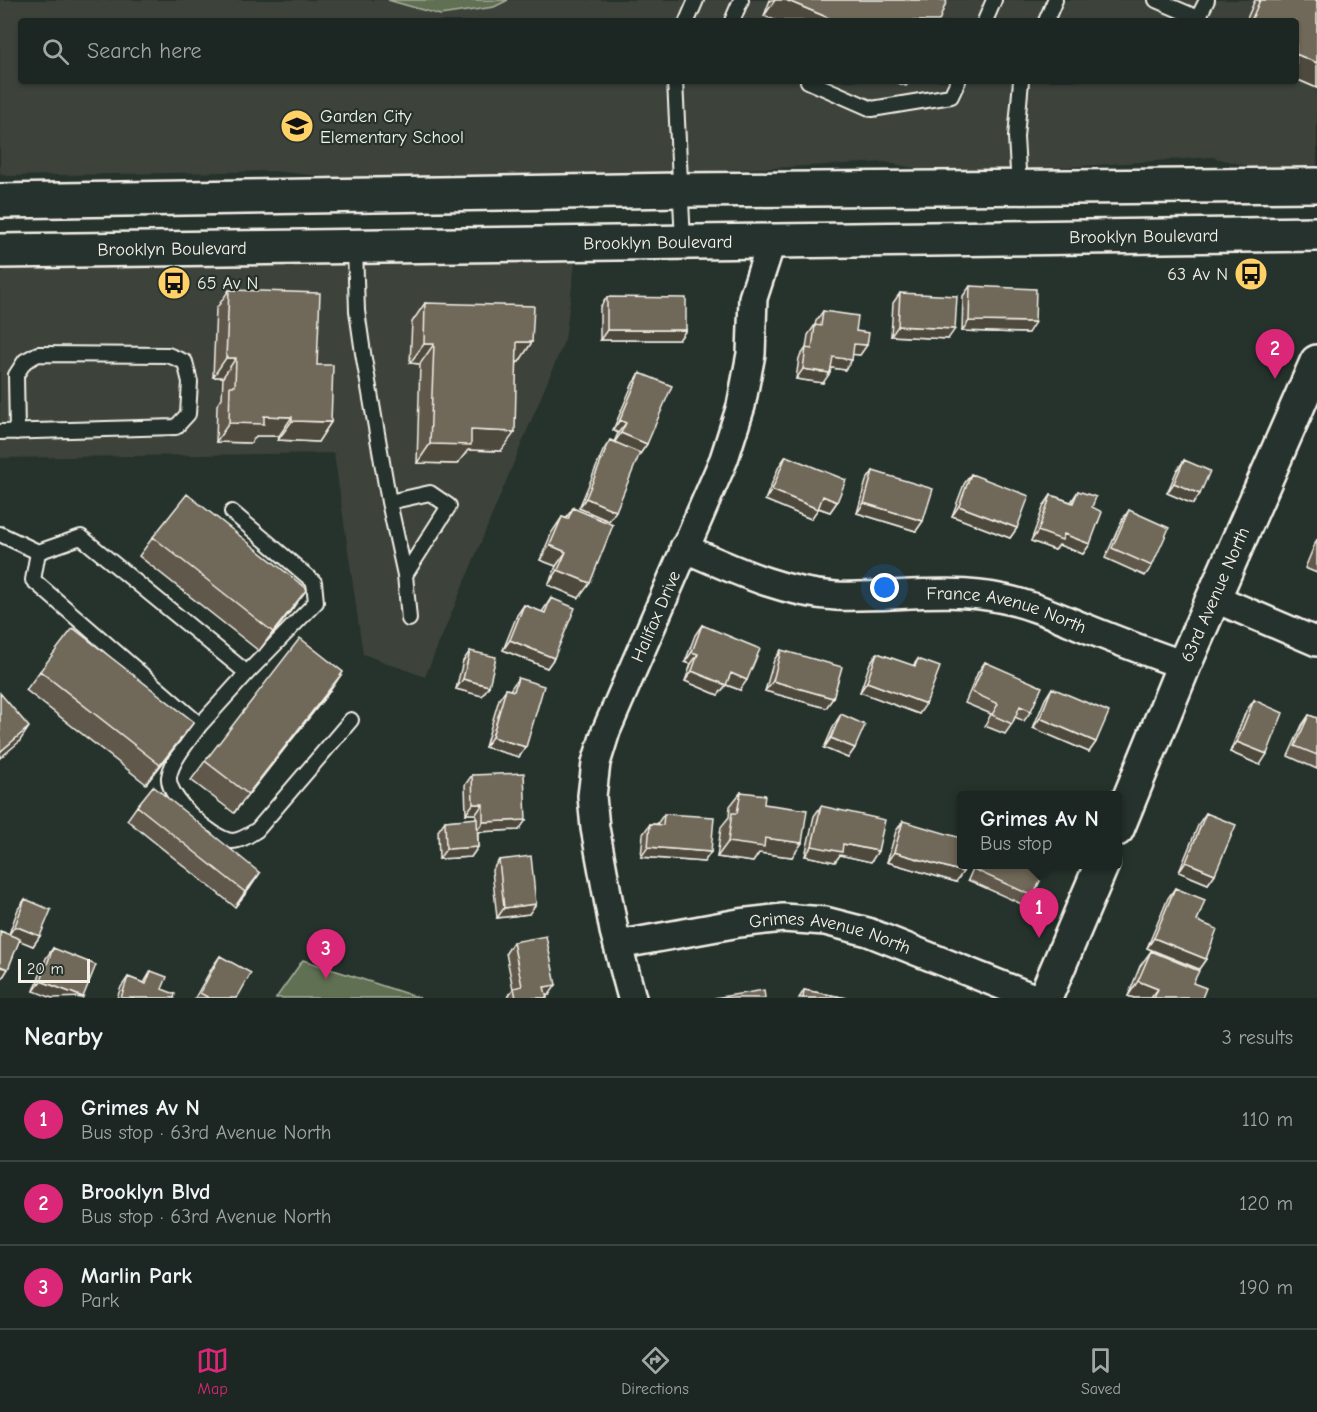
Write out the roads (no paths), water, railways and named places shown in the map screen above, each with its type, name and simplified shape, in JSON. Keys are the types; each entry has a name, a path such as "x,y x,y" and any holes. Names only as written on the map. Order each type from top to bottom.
{"main road":[{"path":"0,201 681,190 1317,185"},
{"name":"Brooklyn Boulevard","path":"0,251 1317,234"},
{"name":"63rd Avenue North","path":"1122,817 1214,598 1309,405 1317,362"},
{"path":"1046,998 1100,869"}],"street":[{"name":"Halifax Drive","path":"632,998 614,931 595,828 592,796 596,763 606,731 724,459 741,406 752,354 753,298 772,240"},
{"name":"France Avenue North","path":"684,548 748,575 804,592 834,596 962,592 1005,599 1047,612 1185,665"},
{"path":"1214,598 1317,642"},
{"name":"Grimes Avenue North","path":"618,945 772,919 825,921 868,932 1034,998"}],"lane":[{"path":"688,18 696,0"},
{"path":"733,18 741,0"},
{"path":"986,18 994,0"},
{"path":"1047,18 1055,0"},
{"path":"1156,0 1198,18 1207,0"},
{"path":"675,84 683,241"},
{"path":"815,84 872,109 951,96 957,84"},
{"path":"1019,187 1016,137 1021,84"},
{"path":"355,247 357,311 389,502 405,575 410,619"},
{"path":"0,432 17,432 176,427 188,414 190,382 185,362 168,355 38,354 25,361 16,375 17,432"},
{"path":"389,502 430,493 449,506 405,575"},
{"path":"232,512 314,582 316,602 200,725 180,753 169,776 170,788 176,799 192,816 220,838 233,841 244,839 257,830 351,720"},
{"path":"0,534 38,552 81,537 247,673"},
{"path":"38,552 33,580 200,725"}],"place":[{"name":"Garden City Elementary School","path":"297,126"},
{"name":"63 Av N","path":"1251,274"},
{"name":"65 Av N","path":"174,283"},
{"name":"Brooklyn Blvd","path":"1275,379"},
{"name":"Grimes Av N","path":"1039,938"},
{"name":"Marlin Park","path":"326,979"}]}
